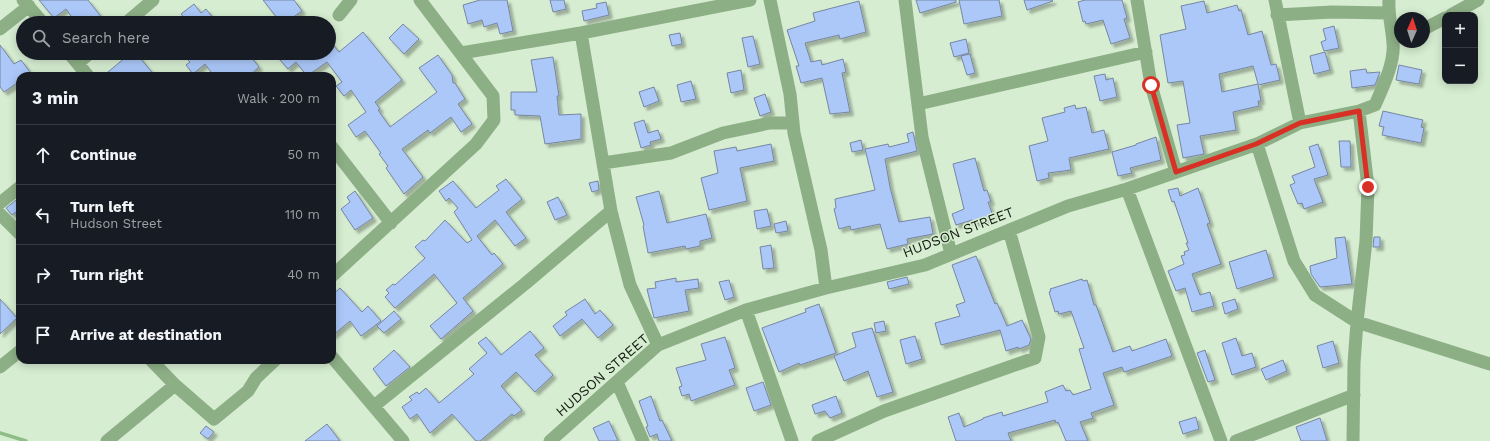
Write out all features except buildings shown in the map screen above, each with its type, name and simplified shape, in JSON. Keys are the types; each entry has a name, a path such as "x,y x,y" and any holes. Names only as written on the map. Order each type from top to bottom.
{"street":[{"path":"134,16 153,0"},
{"path":"339,15 351,0"},
{"path":"336,272 476,144 494,120 492,96 420,0"},
{"path":"461,53 581,33 750,0"},
{"path":"770,0 790,94 793,123 821,250 826,288"},
{"path":"905,0 922,137 951,254"},
{"path":"1136,0 1151,85 1176,172"},
{"path":"1275,0 1300,123"},
{"path":"1456,12 1478,0"},
{"path":"0,29 26,3 37,16"},
{"path":"1277,15 1332,12 1388,6"},
{"name":"HUDSON STREET","path":"1388,6 1394,31"},
{"path":"1430,26 1442,20"},
{"path":"581,33 611,211 630,285 658,345"},
{"name":"HUDSON STREET","path":"550,441 658,345 746,310 826,288 925,265 1068,206 1127,189 1256,144 1300,123 1359,111 1375,105 1387,79 1396,48"},
{"path":"918,104 1146,52"},
{"path":"75,60 85,72"},
{"path":"78,63 82,60"},
{"path":"1353,441 1354,363 1366,241 1368,187 1359,111"},
{"path":"603,163 671,153 723,132 770,123 793,123"},
{"path":"1256,144 1294,261 1315,295 1357,322 1490,364"},
{"path":"336,152 391,223"},
{"path":"1127,189 1221,441"},
{"path":"0,204 16,190"},
{"path":"374,406 526,283 611,211"},
{"path":"0,214 16,230"},
{"path":"818,441 884,411 1035,358 1039,337 1008,230"},
{"path":"746,310 792,441"},
{"path":"0,367 16,354"},
{"path":"336,362 403,441"},
{"path":"155,364 175,385 214,419 248,391 256,378 271,364"},
{"path":"617,382 643,441"},
{"path":"108,441 175,385"},
{"path":"1236,441 1354,395"}],"waterway":[{"path":"0,433 26,441"}],"route":[{"path":"1151,85 1176,172 1256,144 1300,123 1359,111 1368,187"}]}
